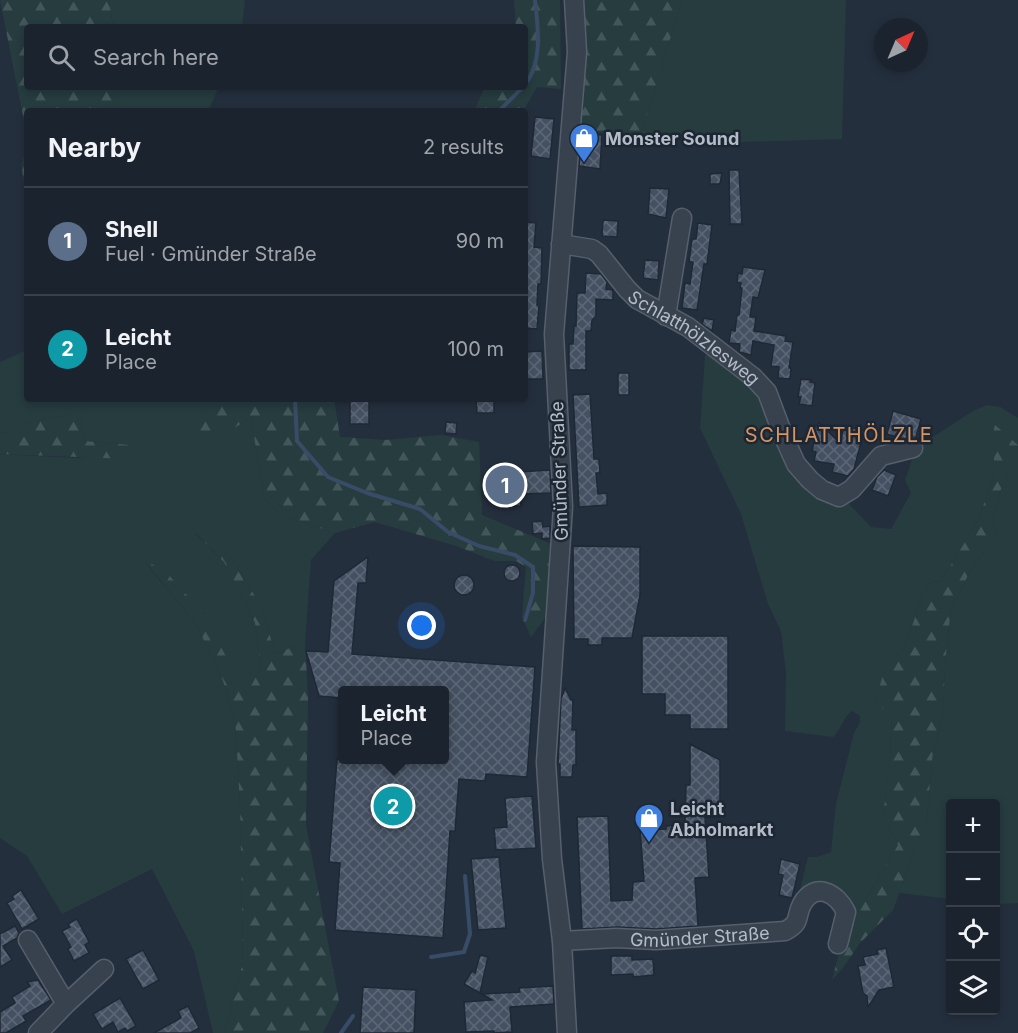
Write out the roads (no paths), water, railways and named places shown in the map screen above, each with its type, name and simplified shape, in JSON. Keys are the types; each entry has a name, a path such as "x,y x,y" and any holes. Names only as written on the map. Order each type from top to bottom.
{"street":[{"name":"Gmünder Straße","path":"567,1033 562,941 552,859 546,762 564,507 554,334 577,52 573,0"},
{"path":"666,316 682,218"},
{"name":"Schlatthölzlesweg","path":"561,244 592,249 637,298 688,327 753,377 766,392 796,464 822,490 839,497 852,489 881,456 913,448"},
{"name":"Gmünder Straße","path":"562,941 616,938 656,940 785,930 793,927 798,920 801,905 808,897 816,892 827,892 837,897 846,912 838,944"},
{"path":"28,940 66,1004"},
{"path":"38,1033 104,969"}],"waterway":[{"path":"528,80 535,66 538,44 535,0"},
{"path":"502,108 520,90"},
{"path":"295,402 297,441 328,477 367,493 420,509 448,532 479,546 515,555 533,567 533,593 525,620"},
{"path":"431,957 464,952 470,934 465,876"},
{"path":"341,1033 353,1016"}],"place":[{"name":"Monster Sound","path":"584,164"},
{"name":"Shell","path":"505,485"},
{"name":"Leicht","path":"393,806"},
{"name":"Leicht Abholmarkt","path":"649,844"}],"district":[{"name":"SCHLATTHÖLZLE","path":"839,435"}]}
